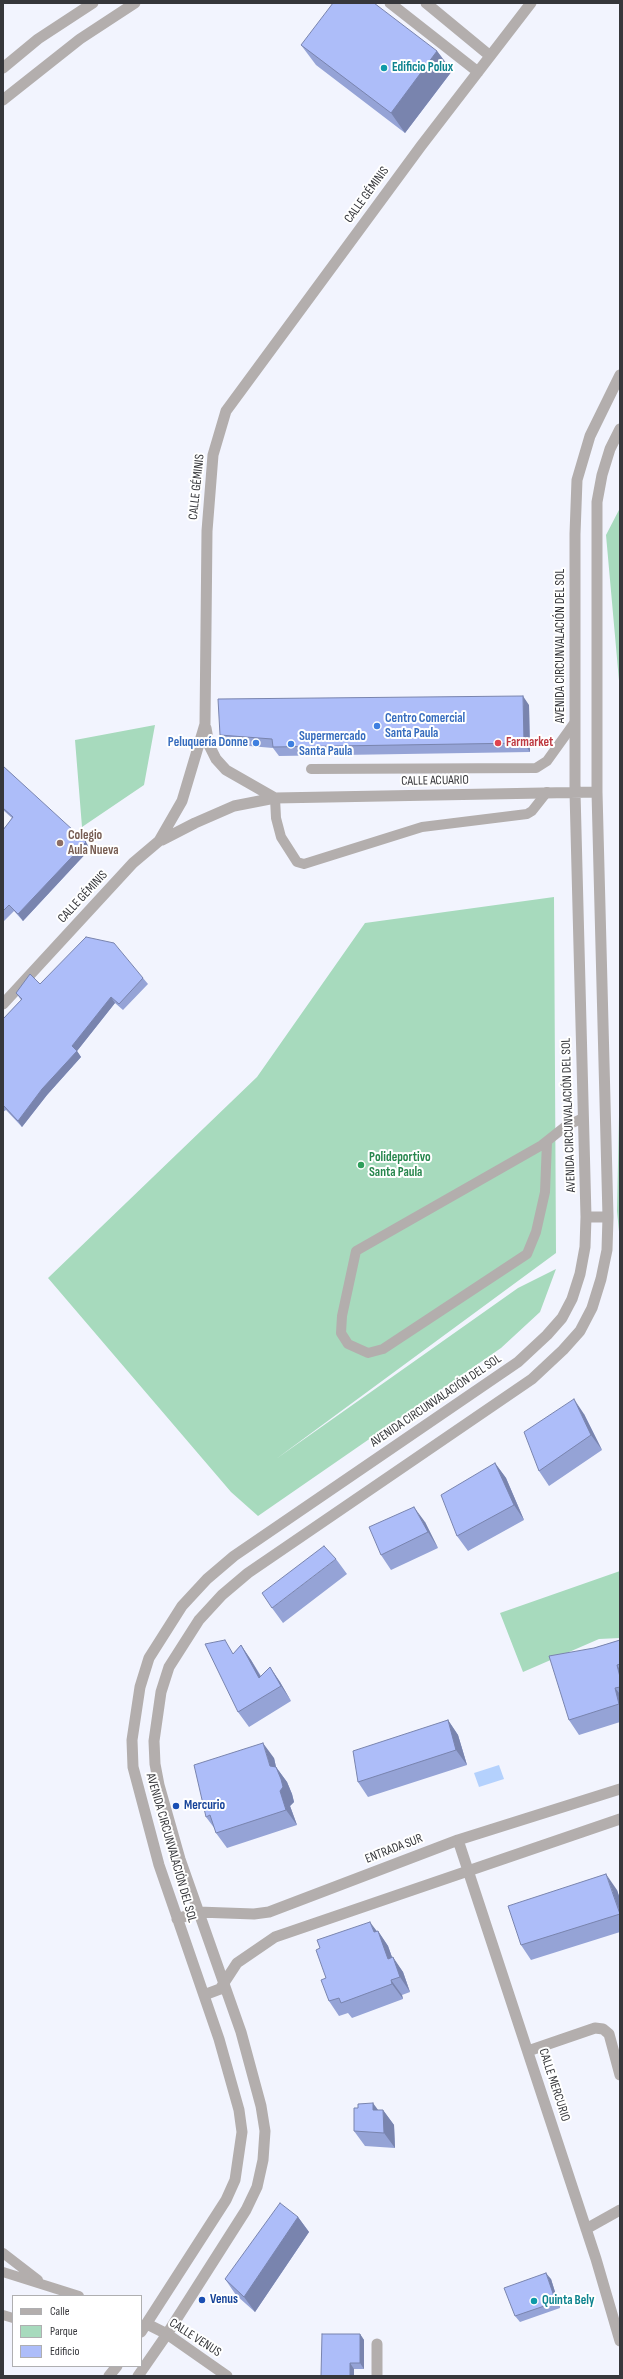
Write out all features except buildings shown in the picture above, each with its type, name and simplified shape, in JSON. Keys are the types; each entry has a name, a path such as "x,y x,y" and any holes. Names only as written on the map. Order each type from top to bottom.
{"street":[{"path":"3,68 38,39 93,3"},
{"path":"3,100 80,39 135,3"},
{"path":"390,3 478,72"},
{"path":"426,3 489,55"},
{"name":"CALLE GÉMINIS","path":"3,1004 133,863 159,841 182,801 205,724 207,531 213,455 226,411 421,146 478,72 489,55 531,3"},
{"name":"AVENIDA CIRCUNVALACIÓN DEL SOL","path":"145,2323 226,2200 235,2180 240,2157 242,2132 239,2110 219,2039 159,1865 138,1791 132,1747 140,1687 149,1658 163,1633 182,1606 207,1579 234,1556 512,1366 547,1335 562,1318 576,1286 585,1247 586,1217 575,792 575,534 578,480 590,436 620,375"},
{"name":"AVENIDA CIRCUNVALACIÓN DEL SOL","path":"138,2376 167,2334 246,2210 257,2187 263,2160 265,2131 262,2106 224,1982 198,1912 165,1809 155,1764 154,1741 162,1692 169,1667 199,1620 222,1595 248,1573 532,1379 563,1350 580,1331 592,1308 601,1279 607,1250 608,1217 597,792 597,502 604,468 610,449 620,429"},
{"path":"205,724 209,746 216,759 226,770 275,798"},
{"name":"CALLE ACUARIO","path":"159,841 234,806 275,798 597,792"},
{"path":"586,1217 608,1217"},
{"name":"ENTRADA SUR","path":"177,1919 198,1912 241,1914 269,1912 458,1840 620,1789"},
{"path":"204,1995 220,1989 237,1963 275,1937 620,1819"},
{"name":"CALLE MERCURIO","path":"458,1840 586,2229 620,2341"},
{"path":"528,2051 594,2028 604,2029 609,2034 620,2076"},
{"path":"586,2229 620,2210"},
{"name":"CALLE VENUS","path":"145,2323 167,2334 227,2376"},
{"path":"377,2344 377,2376"},
{"path":"109,2376 116,2367"}],"lane":[{"path":"312,769 532,769 547,761 575,722"},
{"path":"275,798 276,818 281,837 297,862 304,864 422,827 527,814 532,811 547,792"},
{"path":"547,1142 545,1192 536,1232 527,1254 383,1349 368,1353 348,1344 341,1333 342,1316 356,1251 547,1142 566,1126 583,1118"},
{"path":"3,2253 42,2284"},
{"path":"3,2272 76,2295"}],"green space":[{"path":"620,508 620,692 606,535"},
{"path":"155,725 144,785 82,827 75,740"},
{"name":"Polideportivo Santa Paula","path":"554,897 556,1253 276,1459 518,1288 556,1269 540,1312 501,1348 258,1516 231,1492 48,1278 257,1077 365,923"},
{"path":"620,1068 620,1242 617,1211"},
{"path":"620,1571 620,1638 599,1639 523,1672 500,1613"}],"water":[{"path":"499,1765 504,1779 479,1787 474,1773"}],"place":[{"name":"Edificio Polux","path":"384,68"},
{"name":"Centro Comercial Santa Paula","path":"377,726"},
{"name":"Peluquería Donne","path":"256,743"},
{"name":"Farmarket","path":"498,743"},
{"name":"Supermercado Santa Paula","path":"291,744"},
{"name":"Colegio Aula Nueva","path":"60,843"},
{"name":"Polideportivo Santa Paula","path":"361,1165"},
{"name":"Mercurio","path":"176,1806"},
{"name":"Venus","path":"202,2300"},
{"name":"Quinta Bely","path":"534,2301"}]}
